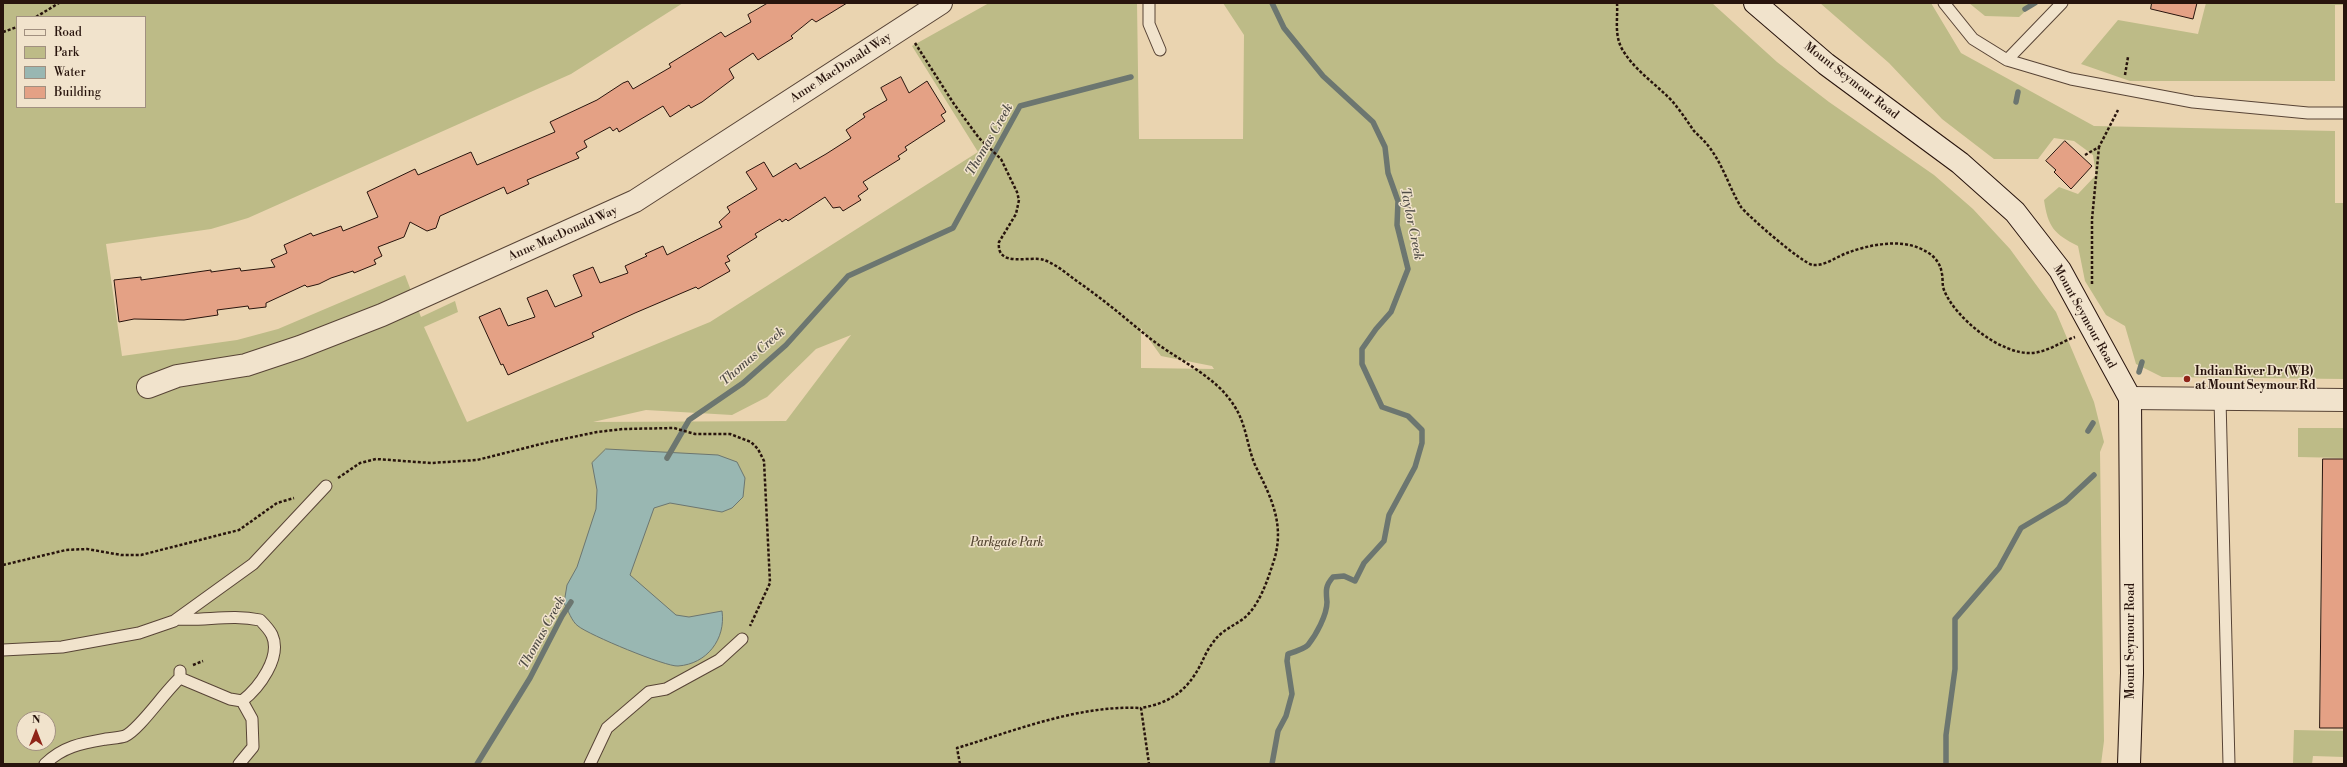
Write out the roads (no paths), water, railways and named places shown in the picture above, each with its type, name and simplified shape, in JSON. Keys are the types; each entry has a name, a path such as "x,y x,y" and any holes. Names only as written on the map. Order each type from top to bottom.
{"street":[{"name":"Anne MacDonald Way","path":"148,387 177,376 246,365 300,347 382,315 635,201 941,3"},
{"name":"Mount Seymour Road","path":"1755,3 1826,64 1960,163 2015,212 2060,270 2130,398 2132,673 2129,764"},
{"path":"2130,398 2344,400"}],"lane":[{"path":"1149,3 1149,24 1160,50"},
{"path":"1944,3 1972,39 2006,60 2071,79 2193,102 2308,113 2344,113"},
{"path":"2006,60 2062,3"},
{"path":"2220,399 2228,764"},
{"path":"3,650 62,647 139,633 177,619 253,564 326,486"},
{"path":"45,764 64,749 76,745 125,736 154,708 180,675 230,699 242,701 249,696 268,669 271,660 272,635 266,626 260,620 234,616 190,620 177,619"},
{"path":"590,764 606,728 649,692 666,689 720,660 742,639"},
{"path":"239,764 253,747 252,719 242,701"}],"water":[{"path":"606,449 718,455 737,462 745,478 743,497 732,508 722,512 670,503 654,508 630,575 676,615 689,617 722,611 721,631 717,640 706,655 698,660 678,666 671,665 611,643 578,626 572,619 564,603 567,585 577,567 596,509 597,490 592,463"}],"waterway":[{"name":"Taylor Creek","path":"1272,3 1284,28 1323,76 1373,122 1385,147 1388,173 1398,201 1397,225 1408,269 1391,312 1376,329 1362,349 1362,364 1382,407 1408,416 1422,430 1422,443 1415,467 1389,515 1384,541 1364,563 1355,581 1344,576 1333,577 1327,589 1327,607 1314,636 1308,645 1288,654 1287,661 1292,694 1286,716 1278,731 1272,764"},
{"path":"2025,9 2035,3"},
{"name":"Thomas Creek","path":"667,458 689,420 743,383 786,345 848,276 953,228 1020,106 1131,77"},
{"path":"2016,102 2018,92"},
{"path":"2139,372 2142,362"},
{"path":"2088,431 2093,423"},
{"path":"1946,764 1946,735 1955,669 1955,619 1999,568 2021,528 2065,502 2094,475"},
{"name":"Thomas Creek","path":"477,764 530,678 562,616 571,602"}],"place":[{"name":"Indian River Dr (WB) at Mount Seymour Rd","path":"2187,379"}],"park label":[{"name":"Parkgate Park","path":"1007,543"}]}
